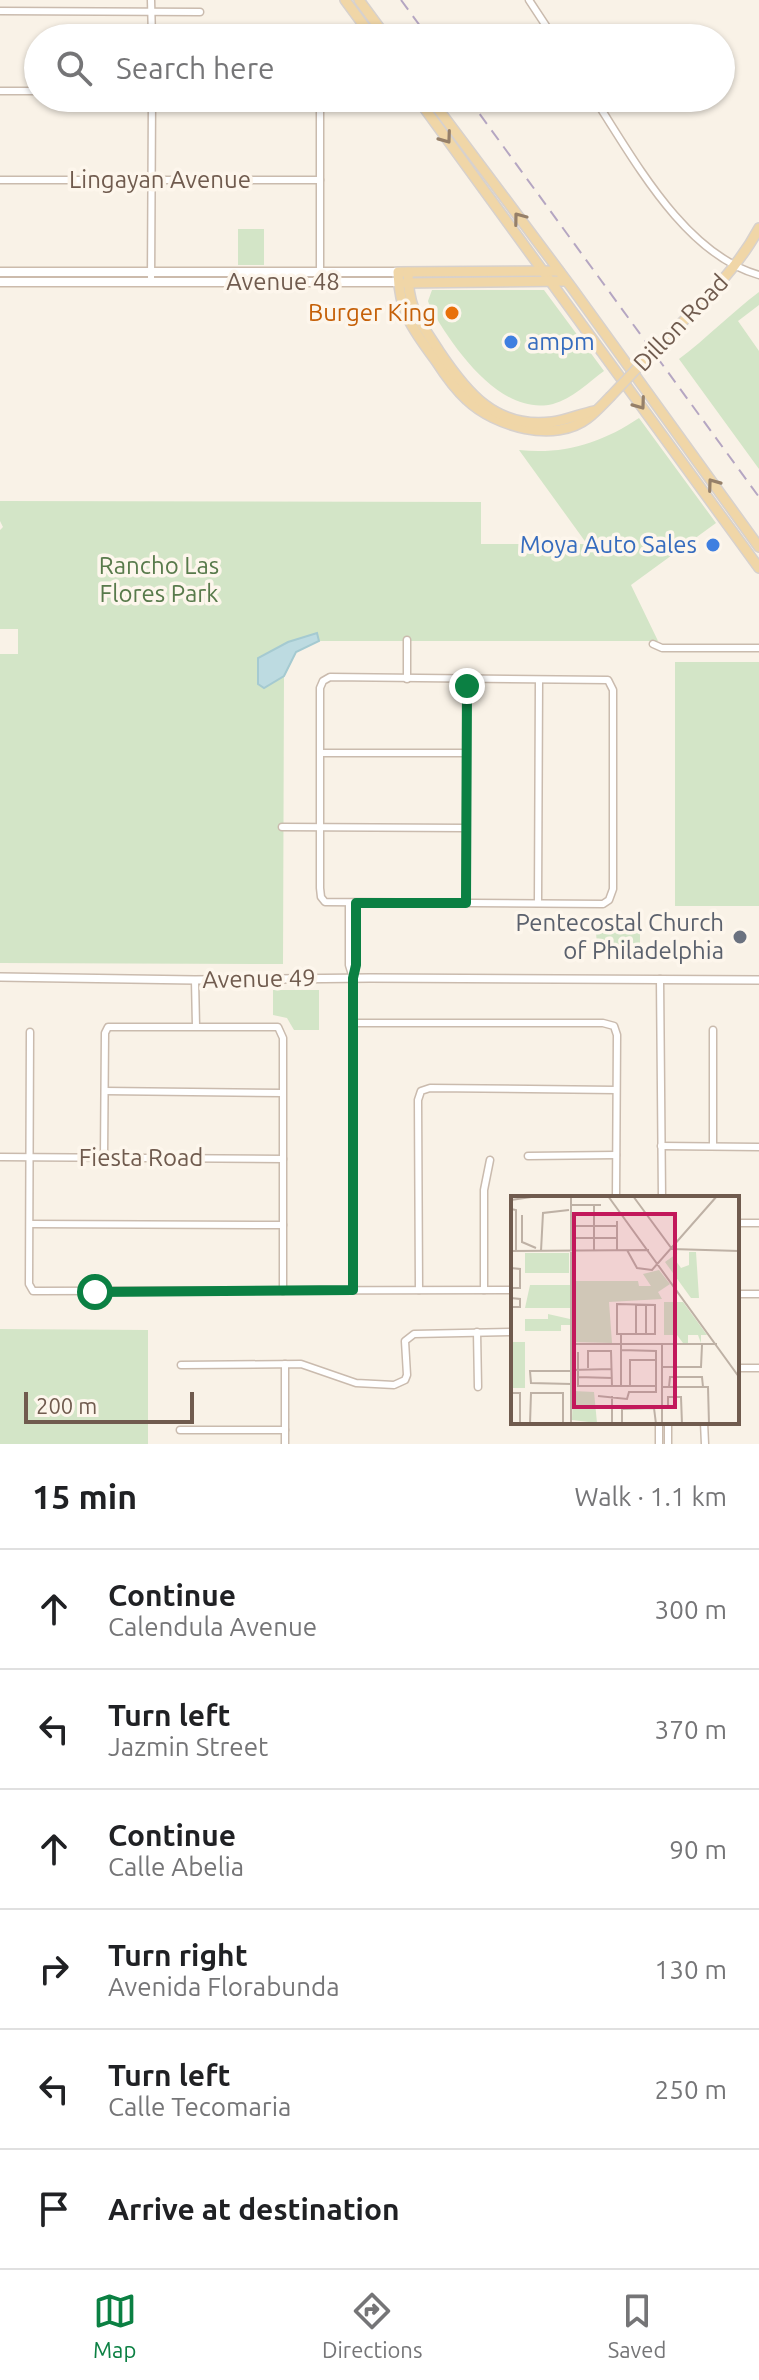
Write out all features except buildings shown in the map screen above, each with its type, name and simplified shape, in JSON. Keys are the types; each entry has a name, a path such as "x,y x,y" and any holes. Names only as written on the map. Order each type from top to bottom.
{"main road":[{"path":"345,0 363,24"},
{"path":"359,0 377,24"},
{"path":"427,112 759,568"},
{"path":"440,112 759,547"},
{"name":"Dillon Road","path":"403,277 419,323 465,389 485,406 513,419 556,421 594,411 610,397 734,268 759,228"},
{"name":"Avenue 48","path":"0,272 243,282 559,271"},
{"path":"243,282 256,278 314,277 320,272"},
{"name":"Avenue 48","path":"0,282 320,272 566,281"}],"street":[{"path":"151,0 152,24"},
{"path":"529,0 545,24"},
{"path":"0,11 200,12"},
{"path":"0,91 24,91"},
{"path":"151,277 152,112"},
{"path":"320,112 320,272"},
{"path":"603,112 648,180 675,214 717,256 734,268 759,275"},
{"name":"Lingayan Avenue","path":"0,180 320,180"},
{"path":"407,640 407,679"},
{"path":"653,644 662,648 759,648"},
{"path":"330,677 407,679 603,679 610,683 613,690 613,889 609,900 603,904 330,903 323,900 320,888 320,688 323,681 330,677"},
{"path":"466,903 467,680"},
{"path":"538,903 539,680"},
{"path":"321,753 466,753"},
{"path":"282,827 466,828"},
{"path":"352,903 349,965 353,978 353,1290"},
{"name":"Avenue 49","path":"0,977 759,980"},
{"path":"660,979 662,1196"},
{"path":"195,980 196,1026"},
{"path":"353,1023 603,1023 614,1026 617,1035 616,1196"},
{"path":"104,1157 105,1033 108,1027 273,1027 281,1030 283,1291"},
{"path":"713,1030 713,1146"},
{"path":"30,1032 29,1284 33,1291 511,1290"},
{"path":"419,1290 418,1095 425,1089 616,1090"},
{"path":"105,1091 282,1093"},
{"path":"661,1146 759,1147"},
{"path":"528,1156 616,1155"},
{"name":"Fiesta Road","path":"0,1157 283,1159"},
{"path":"484,1290 484,1190 490,1160"},
{"path":"30,1224 283,1225"},
{"path":"477,1332 478,1387"},
{"path":"181,1365 285,1364 316,1367 356,1383 394,1385 405,1380 405,1341 408,1336 511,1332"},
{"path":"285,1364 285,1444"},
{"path":"704,1424 705,1444"},
{"path":"180,1430 285,1430"}],"green space":[{"path":"238,229 264,229 264,265 238,265"},
{"path":"432,290 544,290 604,371 560,402 533,405 515,400 480,375 451,340 430,307 428,301"},
{"path":"759,292 759,305 738,321 759,351 759,469 679,359"},
{"name":"Rancho Las Flores Park","path":"639,418 716,523 631,585 658,641 319,641 317,634 288,642 258,658 284,676 283,964 0,963 0,654 18,654 18,629 0,629 0,530 3,527 0,501 481,502 481,544 587,544 519,450 551,451 582,445 611,434"},
{"path":"675,662 759,662 759,906 675,906"},
{"path":"603,921 640,923 640,950 627,953 603,951 598,945 596,928"},
{"path":"273,990 319,990 319,1030 294,1030 287,1018 273,1015"},
{"path":"0,1329 148,1330 148,1444 0,1444"}],"water":[{"path":"317,633 319,641 296,652 284,676 264,688 258,684 258,658 288,642"}],"railway":[{"path":"401,0 419,24"},
{"path":"478,112 759,497"}],"place":[{"name":"Burger King","path":"452,313"},
{"name":"ampm","path":"511,342"},
{"name":"Moya Auto Sales","path":"713,545"},
{"name":"Pentecostal Church of Philadelphia","path":"740,937"}],"route":[{"path":"95,1292 353,1290 353,978 356,965 356,903 466,903 467,686"}]}
